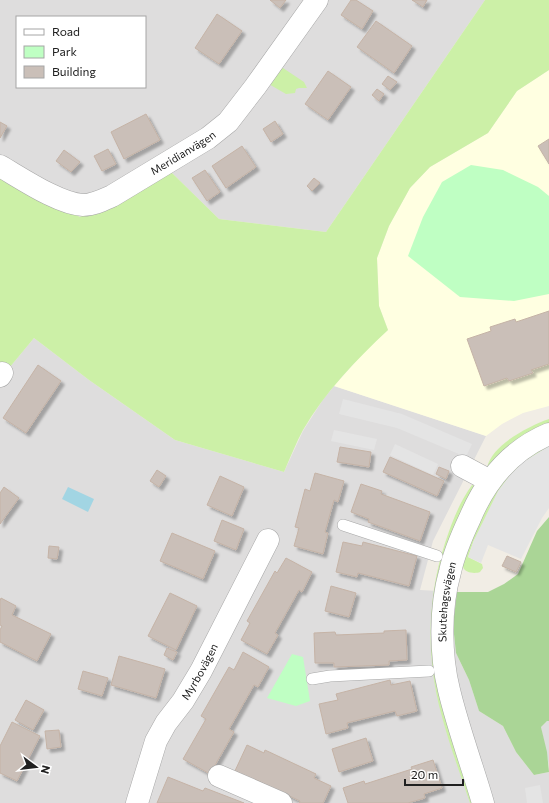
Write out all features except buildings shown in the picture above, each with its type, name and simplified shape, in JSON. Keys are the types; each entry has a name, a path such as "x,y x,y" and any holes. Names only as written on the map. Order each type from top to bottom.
{"street":[{"name":"Meridianvägen","path":"0,166 53,196 70,202 83,205 97,203 112,196 208,138 228,122 256,87 317,0"},
{"name":"Skutehagsvägen","path":"483,803 448,688 444,656 443,622 449,573 475,506 490,482 510,458 536,440 549,434"},
{"path":"462,466 490,482"},
{"name":"Myrbovägen","path":"137,803 156,741 166,723 183,701 201,671 268,540"},
{"path":"219,776 281,803"}],"lane":[{"path":"343,526 437,556"},
{"path":"312,679 330,676 429,671"}],"shaded area":[{"path":"0,0 485,0 326,232 219,219 170,171 80,217 0,174"},
{"path":"549,70 549,406 523,413 502,424 486,436 334,386 367,349 388,330 379,306 377,258 389,226 410,188 430,167 488,133 517,91"},
{"path":"34,338 89,380 175,440 284,472 303,431 322,401 334,386 486,436 433,541 420,590 457,592 453,625 456,653 469,680 479,711 503,726 516,752 534,775 549,772 549,803 0,803 0,379"},
{"path":"343,399 402,414 472,444 466,457 397,428 339,414"},
{"path":"334,430 377,439 374,450 331,441"},
{"path":"395,444 438,464 433,475 390,455"},
{"path":"549,446 549,508 542,518 521,559 488,545 481,563 468,557 474,540 498,491 510,475 523,462"},
{"path":"549,721 549,766 541,727"},
{"path":"540,785 543,803 527,803 525,788"}],"green space":[{"path":"485,0 549,0 549,70 517,91 488,133 430,167 410,188 389,226 377,258 379,306 388,330 364,353 321,403 303,430 284,472 175,440 89,380 34,338 0,379 0,174 80,217 170,171 219,219 326,232"},
{"path":"283,68 304,82 307,88 299,88 296,89 295,93 286,94 267,83 277,69"},
{"path":"471,165 503,170 538,187 549,196 549,294 514,301 460,297 408,256 423,217 442,182"},
{"path":"549,419 549,425 487,468 490,460 503,444 531,426"},
{"path":"549,447 474,540 468,557 482,564 483,568 478,573 466,571 462,565 463,553 499,483 532,448"},
{"path":"472,485 475,486 442,576 476,803 470,803 441,713 436,692 431,649 432,606 439,564 456,513"},
{"path":"549,517 549,721 541,727 547,752 549,772 534,775 516,752 503,726 479,711 469,680 456,653 453,625 457,592 488,592 504,584 518,574 537,531"},
{"path":"292,654 303,657 310,701 296,706 267,698"}],"water":[{"path":"68,487 94,499 88,512 62,499"}]}
